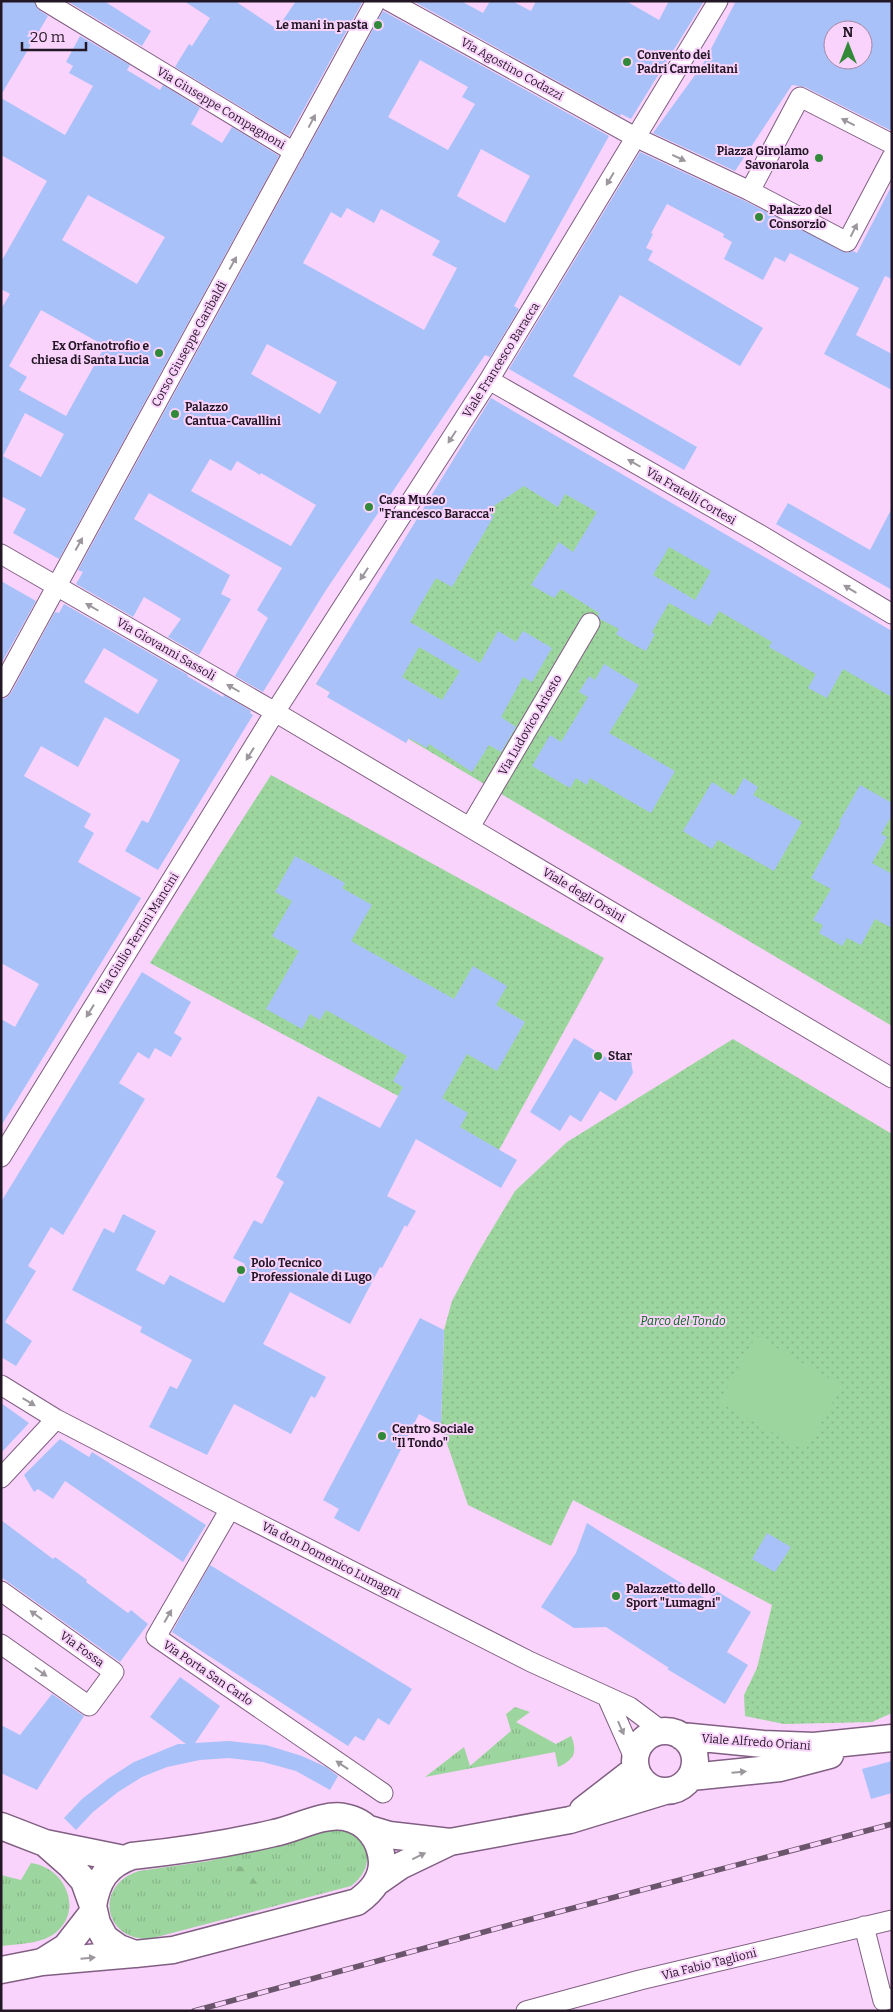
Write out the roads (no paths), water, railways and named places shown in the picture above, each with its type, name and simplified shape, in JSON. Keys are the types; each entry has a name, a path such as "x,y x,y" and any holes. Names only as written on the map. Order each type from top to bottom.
{"main road":[{"name":"Viale Alfredo Oriani","path":"450,1842 570,1820 684,1785 691,1777 695,1767 695,1757 692,1748 671,1733"},
{"name":"Viale Alfredo Oriani","path":"570,1820 636,1765 641,1744 647,1737 671,1733 763,1744 814,1746 892,1739"},
{"name":"Viale Alfredo Oriani","path":"691,1777 780,1768 892,1739"},
{"path":"636,1765 640,1777 646,1784 655,1789 665,1791"},
{"path":"1,1970 42,1962 173,1950 357,1902 369,1893 377,1882 382,1868 382,1854 377,1840 368,1829 356,1821 343,1817 328,1817 276,1833 204,1848 132,1856 111,1867 103,1875 96,1890 93,1909 66,1947 42,1962"},
{"path":"1,1826 45,1843 124,1859"},
{"path":"368,1829 406,1838 450,1842"},
{"path":"377,1882 400,1866 450,1842"},
{"path":"45,1843 70,1865 84,1881 96,1923 106,1938 119,1948 135,1954"}],"street":[{"name":"Via Giuseppe Compagnoni","path":"45,1 294,152"},
{"name":"Corso Giuseppe Garibaldi","path":"1,688 376,1"},
{"name":"Via Agostino Codazzi","path":"388,1 635,137 750,191"},
{"name":"Viale Francesco Baracca","path":"275,712 489,380 718,1"},
{"path":"892,144 800,96 750,191 847,242 892,157"},
{"name":"Via Fratelli Cortesi","path":"489,380 750,529 892,614"},
{"name":"Via Giovanni Sassoli","path":"1,554 275,712"},
{"name":"Via Ludovico Ariosto","path":"470,827 590,623"},
{"name":"Viale degli Orsini","path":"275,712 892,1078"},
{"name":"Via Giulio Ferrini Mancini","path":"1,1156 275,712"},
{"name":"Via don Domenico Lumagni","path":"1,1385 56,1419 531,1662 630,1707 671,1733"},
{"path":"1,1478 56,1419"},
{"name":"Via Porta San Carlo","path":"230,1509 156,1637 382,1792"},
{"name":"Via Fossa","path":"1,1591 114,1672 89,1706 1,1644"},
{"path":"607,1697 636,1765"},
{"name":"Via Fabio Taglioni","path":"526,2011 640,1980 892,1920"},
{"path":"864,1926 884,2001 892,1998"}],"railway":[{"path":"194,2011 892,1824"}],"place":[{"name":"Le mani in pasta","path":"378,25"},
{"name":"Convento dei Padri Carmelitani","path":"627,62"},
{"name":"Piazza Girolamo Savonarola","path":"819,158"},
{"name":"Palazzo del Consorzio","path":"759,217"},
{"name":"Ex Orfanotrofio e chiesa di Santa Lucia","path":"159,353"},
{"name":"Palazzo Cantua-Cavallini","path":"175,414"},
{"name":"Casa Museo \"Francesco Baracca\"","path":"369,507"},
{"name":"Star","path":"598,1056"},
{"name":"Polo Tecnico Professionale di Lugo","path":"241,1270"},
{"name":"Centro Sociale \"Il Tondo\"","path":"382,1436"},
{"name":"Palazzetto dello Sport \"Lumagni\"","path":"616,1596"}],"park label":[{"name":"Parco del Tondo","path":"683,1321"}]}
